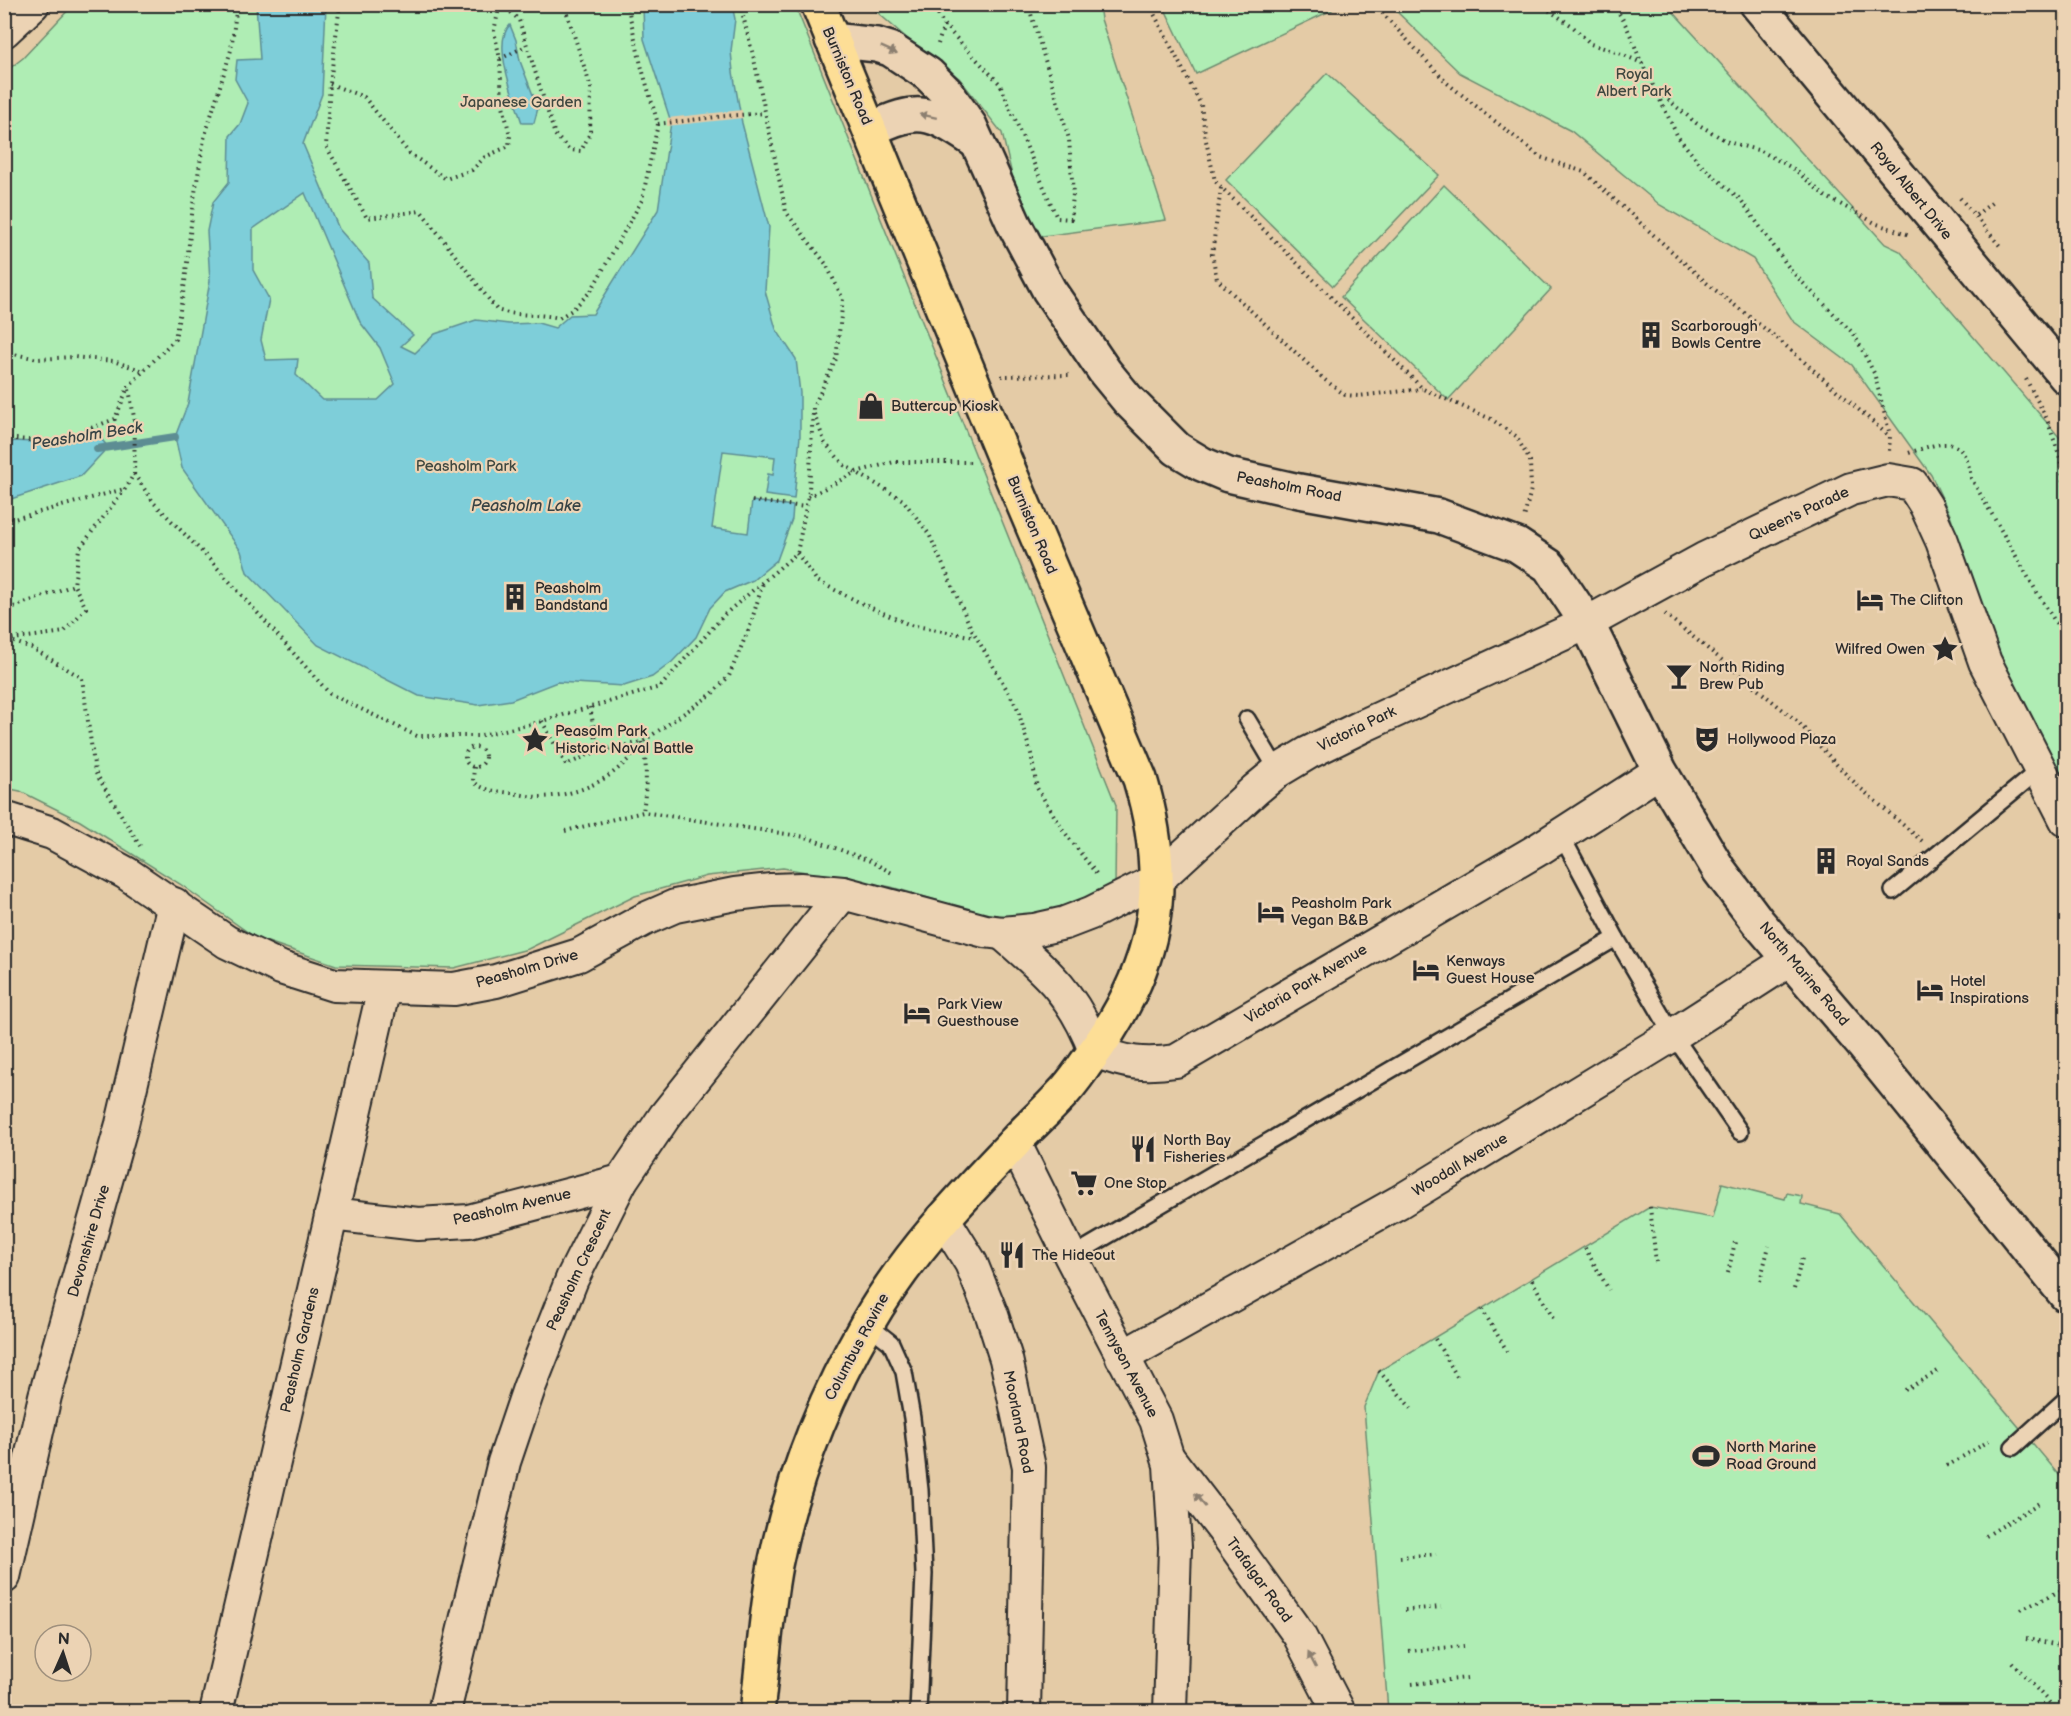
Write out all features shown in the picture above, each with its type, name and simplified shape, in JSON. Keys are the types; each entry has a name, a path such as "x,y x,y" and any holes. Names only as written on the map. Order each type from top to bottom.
{"main road":[{"name":"Burniston Road","path":"818,4 1005,461 1140,779 1150,812 1157,880 1153,921 1140,971 1128,999 1113,1026 1095,1051"},
{"name":"Royal Albert Drive","path":"1757,4 2058,367"},
{"name":"Peasholm Road","path":"832,40 877,45 890,49 927,74 947,93 960,109 1014,224 1049,291 1105,372 1128,400 1177,449 1202,464 1228,475 1299,491 1439,516 1517,545 1549,566 1587,623"},
{"path":"870,130 902,116 926,115 949,124 978,144"},
{"name":"North Marine Road","path":"1587,623 1660,771 1719,870 1758,921 1865,1047 2067,1294"},
{"name":"Columbus Ravine","path":"757,1712 774,1567 800,1469 840,1372 889,1287 914,1252 1014,1142 1063,1094 1095,1051"}],"street":[{"path":"4,32 33,4"},
{"path":"1889,470 1912,484 1926,506 1942,542 1985,662 2039,770 2067,820"},
{"name":"Queen's Parade","path":"1587,623 1704,559 1889,470"},
{"name":"Victoria Park","path":"1157,880 1278,771 1365,725 1587,623"},
{"name":"Victoria Park Avenue","path":"1095,1051 1138,1064 1176,1061 1561,835 1660,771"},
{"name":"Peasholm Drive","path":"4,818 52,833 126,873 226,942 281,968 334,985 384,988 454,989 496,981 579,955 645,919 675,906 771,890 801,889 843,893 958,924 1002,933 1034,930 1065,923 1091,913 1157,880"},
{"name":"Peasholm Crescent","path":"444,1712 508,1451 553,1323 572,1279 621,1180 665,1116 843,893"},
{"name":"Devonshire Drive","path":"4,1577 45,1396 122,1124 174,904"},
{"name":"Peasholm Drive","path":"1002,933 1064,990 1088,1029 1095,1051"},
{"name":"Woodall Avenue","path":"1122,1357 1399,1202 1673,1035 1791,959"},
{"name":"Peasholm Gardens","path":"216,1712 384,988"},
{"name":"Tennyson Avenue","path":"1014,1142 1156,1420 1170,1465 1175,1548 1176,1708"},
{"name":"Peasholm Avenue","path":"331,1214 418,1224 469,1221 621,1180"},
{"name":"Moorland Road","path":"943,1218 971,1263 992,1315 1006,1359 1029,1467 1024,1712"},
{"name":"Trafalgar Road","path":"1166,1456 1222,1528 1299,1635 1339,1712"}],"lane":[{"path":"1247,719 1278,771"},
{"path":"1893,891 2039,770"},
{"path":"1561,835 1616,938 1673,1035 1740,1132"},
{"path":"1071,1257 1616,938"},
{"path":"867,1324 891,1343 904,1372 912,1418 920,1490 924,1574 918,1712"},
{"path":"2013,1447 2067,1399"}],"path":[{"path":"4,438 54,442 115,419 128,387 175,339 204,139 231,50 237,4"},
{"path":"340,4 330,84 326,146 367,218 421,211 497,310 510,314 543,314 559,318 572,310 591,291 642,200 658,124 627,4"},
{"path":"330,84 364,97 409,153 446,179 472,171 485,157 509,146 510,136 502,101 500,59 494,31 501,4 519,21 555,135 570,150 581,152 590,133 591,88 564,4"},
{"path":"134,474 154,503 213,563 330,694 417,736 477,736 542,721 660,687 725,614 797,553 808,497 813,411 836,359 843,299 826,264 786,212 740,4"},
{"path":"932,4 944,25 1000,84 1057,218 1071,219 1073,194 1069,139 1028,4"},
{"path":"1149,4 1201,105 1215,181 1423,389 1491,418 1516,436 1530,461 1531,489 1517,545"},
{"path":"1374,4 1447,83 1540,157 1584,172 1710,286 1778,339 1890,437"},
{"path":"1539,4 1571,25 1592,44 1619,52 1642,63"},
{"path":"1612,4 1629,32 1678,137 1702,166 1741,200 1792,272 1854,334 1874,373 1890,437 1889,470"},
{"path":"500,59 526,46"},
{"path":"1656,90 1696,123 1728,142 1761,151 1794,169 1825,196 1877,224 1914,237"},
{"path":"658,124 765,113"},
{"path":"1221,187 1212,254 1217,279 1324,380 1345,395 1358,396 1423,389"},
{"path":"1976,215 1994,201"},
{"path":"1970,209 2000,246"},
{"path":"4,352 38,359 74,357 113,361 144,371"},
{"path":"2058,367 2025,378 2047,419 2060,458 2067,495"},
{"path":"970,376 1063,376 1105,372"},
{"path":"5,639 64,632 86,608 74,585 79,549 134,474 135,423 128,387"},
{"path":"813,411 825,443 844,465 903,500 929,534 976,637 1017,707 1031,754 1037,788 1063,830 1117,900"},
{"path":"1889,470 1936,443 1945,443 1961,449 1969,463 1971,478 2035,589 2067,639"},
{"path":"808,497 856,472 894,462 1005,461"},
{"path":"4,519 14,519 125,489"},
{"path":"752,501 806,507"},
{"path":"797,553 817,581 865,605 910,625 976,637"},
{"path":"2067,574 2067,587"},
{"path":"474,767 473,781 480,788 537,797 590,788 629,761 642,742 712,694 729,676 750,626 764,581"},
{"path":"6,610 74,585"},
{"path":"1642,593 1675,624 1798,722 1860,788 1937,854"},
{"path":"5,639 32,648 82,678 95,772 143,849"},
{"path":"590,707 598,751"},
{"path":"542,721 566,765 598,751 642,742"},
{"path":"476,746 477,736"},
{"path":"642,742 646,758 644,812"},
{"path":"476,746 484,752 485,758 482,764 474,767 466,764 464,757 469,748 476,746"},
{"path":"565,831 644,812 806,837 870,861 911,884 906,910"},
{"path":"1650,1207 1656,1262"},
{"path":"1728,1273 1735,1242"},
{"path":"1760,1281 1768,1246"},
{"path":"1585,1248 1609,1290"},
{"path":"1794,1289 1802,1258"},
{"path":"1532,1280 1555,1323"},
{"path":"1482,1309 1507,1351"},
{"path":"1435,1339 1459,1380"},
{"path":"1379,1371 1412,1409"},
{"path":"1905,1390 1938,1371"},
{"path":"1947,1466 1989,1441"},
{"path":"1986,1536 2039,1503"},
{"path":"1400,1557 1436,1554"},
{"path":"2020,1610 2067,1588"},
{"path":"1405,1610 1441,1607"},
{"path":"2026,1639 2067,1646"},
{"path":"1409,1651 1464,1646"},
{"path":"2012,1662 2058,1712"},
{"path":"1412,1684 1467,1678"}],"green space":[{"name":"Peasholm Park","path":"73,5 795,5 1116,805 1115,886 1017,924 891,887 783,868 707,876 635,896 528,949 454,968 336,965 256,938 180,884 80,821 20,791 5,788 5,72 23,58"},
{"path":"869,5 1099,5 1101,19 1166,220 1027,238 1002,133 959,78 910,41"},
{"path":"1163,5 1330,5 1332,10 1196,74"},
{"name":"Royal Albert Park","path":"1390,5 1667,5 1885,244 1900,251 2066,445 2066,811 1994,661 1951,517 1931,475 1852,365 1793,321 1753,259 1660,205 1571,131 1460,73"},
{"path":"1327,73 1439,175 1333,286 1226,180"},
{"path":"1444,185 1551,289 1448,400 1341,297"},
{"name":"North Marine Road Ground","path":"1722,1183 1785,1199 1787,1193 1802,1196 1801,1204 1840,1214 2066,1483 2066,1711 1388,1711 1364,1407 1379,1371 1650,1207 1713,1218"}],"water":[{"name":"Peasholm Lake","path":"256,5 326,5 322,94 303,144 339,229 369,263 372,298 413,335 401,346 415,353 435,334 476,320 509,324 538,323 555,328 570,315 593,314 658,210 671,122 644,39 643,5 732,5 735,19 731,51 733,72 742,123 769,227 765,291 776,329 796,359 800,393 800,436 794,499 765,495 768,474 773,475 775,457 723,451 712,528 748,533 752,501 793,506 792,519 777,560 753,580 725,592 710,608 696,637 672,662 652,677 624,686 557,682 511,700 478,705 419,696 318,645 247,572 241,551 182,468 175,437 188,403 210,281 207,231 213,202 229,182 230,136 240,124 248,103 235,79 237,60 260,59","holes":["305,193 360,322 380,348 395,384 378,400 322,400 296,375 298,359 266,360 261,340 269,299 253,270 253,229"]},
{"path":"510,25 520,61 538,108 534,123 522,123 506,72 503,45 505,33"},
{"path":"93,429 108,447 81,476 5,501 5,444 15,441 50,443"}],"pier":[{"path":"742,110 743,118 667,126 667,118"}],"waterway":[{"name":"Peasholm Beck","path":"97,449 175,437"}],"place":[{"name":"Scarborough Bowls Centre","path":"1651,335"},
{"name":"Buttercup Kiosk","path":"871,406"},
{"name":"Peasholm Bandstand","path":"515,597"},
{"name":"The Clifton","path":"1870,600"},
{"name":"Wilfred Owen","path":"1945,649"},
{"name":"North Riding Brew Pub","path":"1679,676"},
{"name":"Hollywood Plaza","path":"1707,739"},
{"name":"Peasolm Park Historic Naval Battle","path":"535,740"},
{"name":"Royal Sands","path":"1826,861"},
{"name":"Peasholm Park Vegan B&B","path":"1271,912"},
{"name":"Kenways Guest House","path":"1426,970"},
{"name":"Hotel Inspirations","path":"1930,990"},
{"name":"Park View Guesthouse","path":"917,1013"},
{"name":"North Bay Fisheries","path":"1143,1149"},
{"name":"One Stop","path":"1084,1183"},
{"name":"The Hideout","path":"1012,1255"},
{"name":"North Marine Road Ground","path":"1706,1456"}],"park label":[{"name":"Japanese Garden","path":"521,102"}]}
